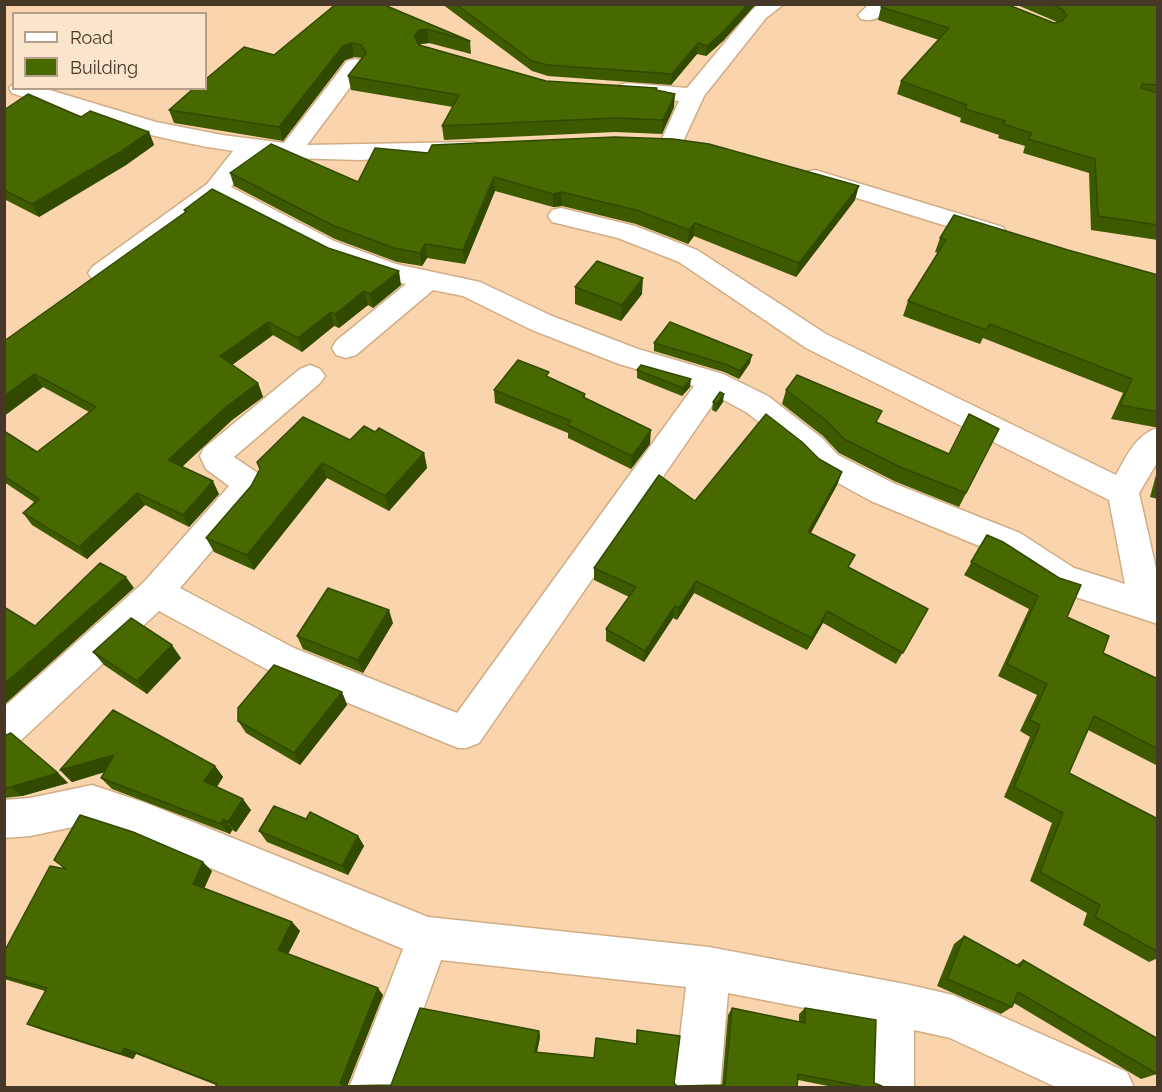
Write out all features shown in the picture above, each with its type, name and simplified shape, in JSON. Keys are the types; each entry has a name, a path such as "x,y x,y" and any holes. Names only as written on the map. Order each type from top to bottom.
{"street":[{"path":"670,144 693,95 759,14 774,4"},
{"path":"290,151 355,66"},
{"path":"610,88 693,95"},
{"path":"26,90 94,114 249,147 347,154 498,148"},
{"path":"81,288 216,189 249,147"},
{"path":"790,170 1013,239"},
{"path":"216,189 325,247 390,272 470,288 542,323 629,357 713,381 758,404 811,446 827,463 882,492 1008,543 1063,579 1152,608"},
{"path":"561,216 626,231 688,256 816,341 1123,493"},
{"path":"346,348 429,279"},
{"path":"4,732 156,592 248,483 217,461 215,456 310,376"},
{"path":"156,592 281,659 458,732 466,731 713,381"},
{"path":"1152,608 1123,493 1141,459 1158,439"},
{"path":"4,819 30,817 92,804 146,822 428,938 709,968 893,1004 952,1017 1112,1088"},
{"path":"372,1088 428,938"},
{"path":"697,1088 709,968"},
{"path":"891,1088 893,1004"}],"building":[{"path":"336,4 382,4 470,41 427,29 419,30 414,36 419,45 546,81 657,88 656,90 675,94 663,120 616,118 442,126 459,95 348,76 366,53 361,45 352,43 343,46 279,127 169,110 192,90 207,90 207,78 244,47 274,55"},
{"path":"456,4 748,4 707,46 698,43 672,74 548,65 532,61"},
{"path":"884,4 1006,4 1054,23 1062,21 1067,16 1062,9 1052,4 1158,4 1158,85 1142,84 1141,88 1158,93 1158,225 1098,216 1095,159 1028,139 1032,133 1003,124 1005,121 965,109 967,105 901,81 949,28 881,7"},
{"path":"28,94 81,117 90,111 149,132 120,152 32,204 4,190 4,110"},
{"path":"615,137 673,139 709,144 859,186 799,263 695,223 689,230 636,210 561,192 553,194 494,177 463,250 425,244 420,253 394,248 332,225 230,173 271,144 358,182 375,148 428,153 432,145"},
{"path":"212,189 328,248 399,271 370,294 364,291 335,314 331,312 298,338 268,322 220,356 258,383 226,407 168,460 213,481 183,515 137,493 79,547 23,513 39,499 4,476 4,431 37,452 96,407 34,374 4,396 4,340 187,211 184,210"},
{"path":"954,215 1158,275 1158,412 1120,405 1132,379 990,324 986,330 908,301 946,240 940,238"},
{"path":"597,261 643,278 622,305 575,287"},
{"path":"670,322 752,355 740,371 725,364 654,343"},
{"path":"518,360 549,372 546,376 585,394 583,397 651,430 632,456 568,425 571,421 494,390"},
{"path":"641,365 691,379 683,388 637,370"},
{"path":"797,375 882,411 876,422 949,454 969,414 999,429 966,493 900,467 844,439 828,422 786,390"},
{"path":"720,392 724,394 717,404 713,402"},
{"path":"766,414 802,442 819,459 842,472 808,532 855,555 848,567 928,609 903,653 827,611 812,638 696,581 679,608 675,606 645,651 606,629 636,587 594,568 659,475 695,501"},
{"path":"303,417 350,440 364,426 375,432 379,428 424,453 385,496 322,463 247,555 206,538 251,486 260,469 257,462"},
{"path":"987,535 1003,542 1059,578 1081,585 1067,617 1109,636 1103,653 1158,679 1158,749 1094,716 1069,773 1158,819 1158,952 1095,917 1100,905 1040,872 1063,813 1014,787 1040,725 1030,720 1047,684 1007,664 1038,596 971,562"},
{"path":"100,563 126,577 4,684 4,607 35,626"},
{"path":"328,588 389,610 358,660 297,636"},
{"path":"131,618 172,645 137,681 93,652"},
{"path":"274,665 342,692 294,753 238,721 238,708"},
{"path":"113,710 215,766 204,781 243,799 228,822 223,819 221,824 101,778 114,755 60,770"},
{"path":"11,733 58,773 4,788 4,736"},
{"path":"274,806 306,819 310,812 358,836 342,866 259,831"},
{"path":"80,815 133,832 203,862 193,884 292,922 278,950 378,988 340,1083 343,1086 391,1085 420,1008 539,1031 535,1052 594,1058 596,1038 637,1044 637,1030 680,1036 674,1083 677,1086 725,1085 732,1008 805,1023 805,1008 876,1020 874,1083 882,1088 870,1088 798,1074 797,1088 215,1088 217,1084 124,1048 121,1054 27,1024 47,988 4,976 4,952 50,866 66,869 54,860"},
{"path":"964,936 1020,967 1023,960 1158,1039 1157,1074 1018,992 1012,1007 947,979"}]}
